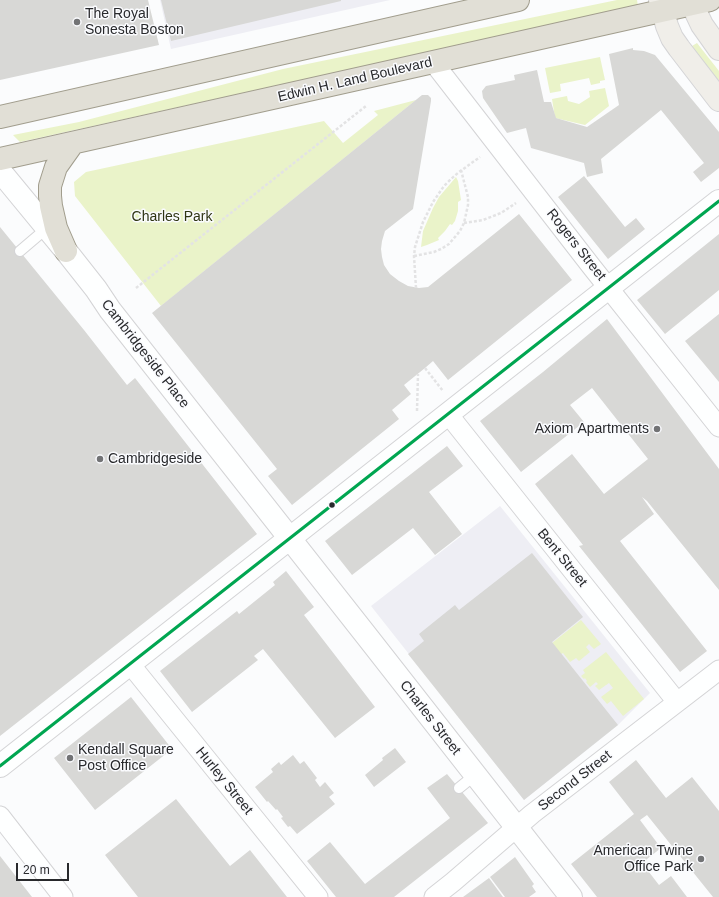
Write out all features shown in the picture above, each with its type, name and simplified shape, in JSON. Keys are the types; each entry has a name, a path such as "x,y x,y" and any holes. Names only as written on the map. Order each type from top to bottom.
{"main road":[{"path":"0,117 518,0"},
{"path":"698,1 702,25 719,48"},
{"name":"Edwin H. Land Boulevard","path":"0,159 433,62 662,5 698,1"},
{"path":"662,5 667,26 672,38 719,100"},
{"path":"66,252 56,228 51,206 50,186 56,167 73,143"}],"street":[{"name":"Rogers Street","path":"433,62 719,427"},
{"name":"Cambridgeside Place","path":"0,171 96,289 110,310 289,539"},
{"path":"0,766 719,201"},
{"name":"Bent Street","path":"448,414 677,702"},
{"name":"Charles Street","path":"289,539 369,639 467,782 516,828 571,897"},
{"name":"Hurley Street","path":"130,664 318,897"},
{"name":"Second Street","path":"434,897 532,814 719,670"},
{"path":"0,816 63,897"}],"lane":[{"path":"20,251 47,228"}],"path":[{"path":"136,288 366,106"},
{"path":"416,288 414,256 415,246 428,211 444,186 461,170 480,157"},
{"path":"414,256 441,249 449,244 460,231 464,223 468,205 468,197 461,170"},
{"path":"464,223 483,220 501,213 516,203"},
{"path":"425,368 443,391"},
{"path":"417,411 418,374"}],"shaded area":[{"path":"160,0 390,0 171,49"},
{"path":"500,506 650,693 618,725 524,800 371,606"}],"green space":[{"path":"617,0 637,0 638,6 20,142 13,135 79,122 283,69"},
{"path":"697,43 719,71 719,83 692,46"},
{"path":"600,57 605,80 591,85 589,78 560,84 561,91 550,93 545,68"},
{"path":"605,88 609,106 585,125 555,118 552,99 567,96 568,101 579,104 590,97 589,91"},
{"name":"Charles Park","path":"416,100 161,306 75,196 74,182 86,172 324,121 343,143 378,115 374,111"},
{"path":"456,177 461,200 458,202 458,211 455,221 452,225 450,224 438,238 439,240 421,247 423,231 433,208 439,197"},
{"path":"581,620 601,644 594,649 589,644 586,647 590,652 579,661 576,658 570,662 563,653 558,656 547,647"},
{"path":"606,652 644,699 623,716 611,701 607,704 601,697 613,688 609,683 599,690 595,686 598,684 596,682 590,687 585,678 584,679 581,676 585,673 583,670"}],"building":[{"name":"The Royal Sonesta Boston","path":"0,0 148,0 159,45 0,80"},
{"path":"161,0 341,0 341,1 171,41"},
{"path":"633,48 633,50 644,51 655,55 719,132 719,168 701,182 693,172 704,163 661,110 601,159 603,173 587,177 584,163 531,148 526,128 507,133 483,98 482,91 486,86 515,80 514,75 537,70 544,102 551,102 556,118 587,127 619,105 609,54"},
{"path":"422,95 428,95 431,98 431,101 413,209 385,231 382,241 382,257 384,265 390,274 408,286 419,288 428,287 519,214 572,280 448,380 433,361 404,385 411,394 392,410 399,419 292,505 268,476 277,469 152,313"},
{"path":"584,176 625,227 636,218 645,229 608,259 558,197"},
{"name":"Cambridgeside","path":"0,227 127,385 135,378 257,534 0,736"},
{"path":"719,234 719,290 665,334 637,300"},
{"path":"719,314 719,382 685,341"},
{"path":"607,319 719,469 719,590 647,501 642,497 654,514 620,541 707,651 680,672 579,546 583,545 535,484 572,454 604,494 648,459 592,388 570,405 584,422 521,472 480,421 543,372"},
{"path":"447,446 463,466 429,492 462,534 435,555 413,528 352,575 325,541"},
{"path":"532,553 583,617 552,642 618,725 524,800 408,654 424,641 419,634 455,605 459,610"},
{"path":"286,571 314,607 304,615 375,707 335,738 263,649 254,656 258,660 192,712 160,671 237,611 239,614 275,585 273,582"},
{"path":"131,697 172,749 95,810 54,758"},
{"path":"395,748 406,762 374,787 365,775 383,760 382,758"},
{"path":"293,755 300,764 304,761 317,778 315,780 320,787 325,782 334,793 329,797 335,804 297,834 290,826 288,827 281,818 283,817 277,809 276,810 268,801 267,802 255,787 273,772 271,769 279,762 281,765"},
{"path":"636,760 666,798 692,777 719,811 719,897 713,897 647,815 640,820 661,848 642,863 659,885 671,876 687,897 597,897 571,864 634,814 609,782"},
{"path":"447,774 488,823 394,897 336,897 307,861 330,842 365,884 450,818 427,788"},
{"path":"176,799 230,866 250,850 287,897 138,897 105,855"},
{"path":"0,856 32,897 0,897"},
{"path":"515,857 534,884 532,886 536,892 529,897 505,897 490,877"},
{"path":"489,878 503,897 463,897"}],"transit line":[{"path":"0,766 719,201"}],"place":[{"name":"The Royal Sonesta Boston","path":"77,22"},
{"name":"Axiom Apartments","path":"657,429"},
{"name":"Cambridgeside","path":"100,459"},
{"name":"Kendall Square Post Office","path":"70,758"},
{"name":"American Twine Office Park","path":"701,859"}]}
